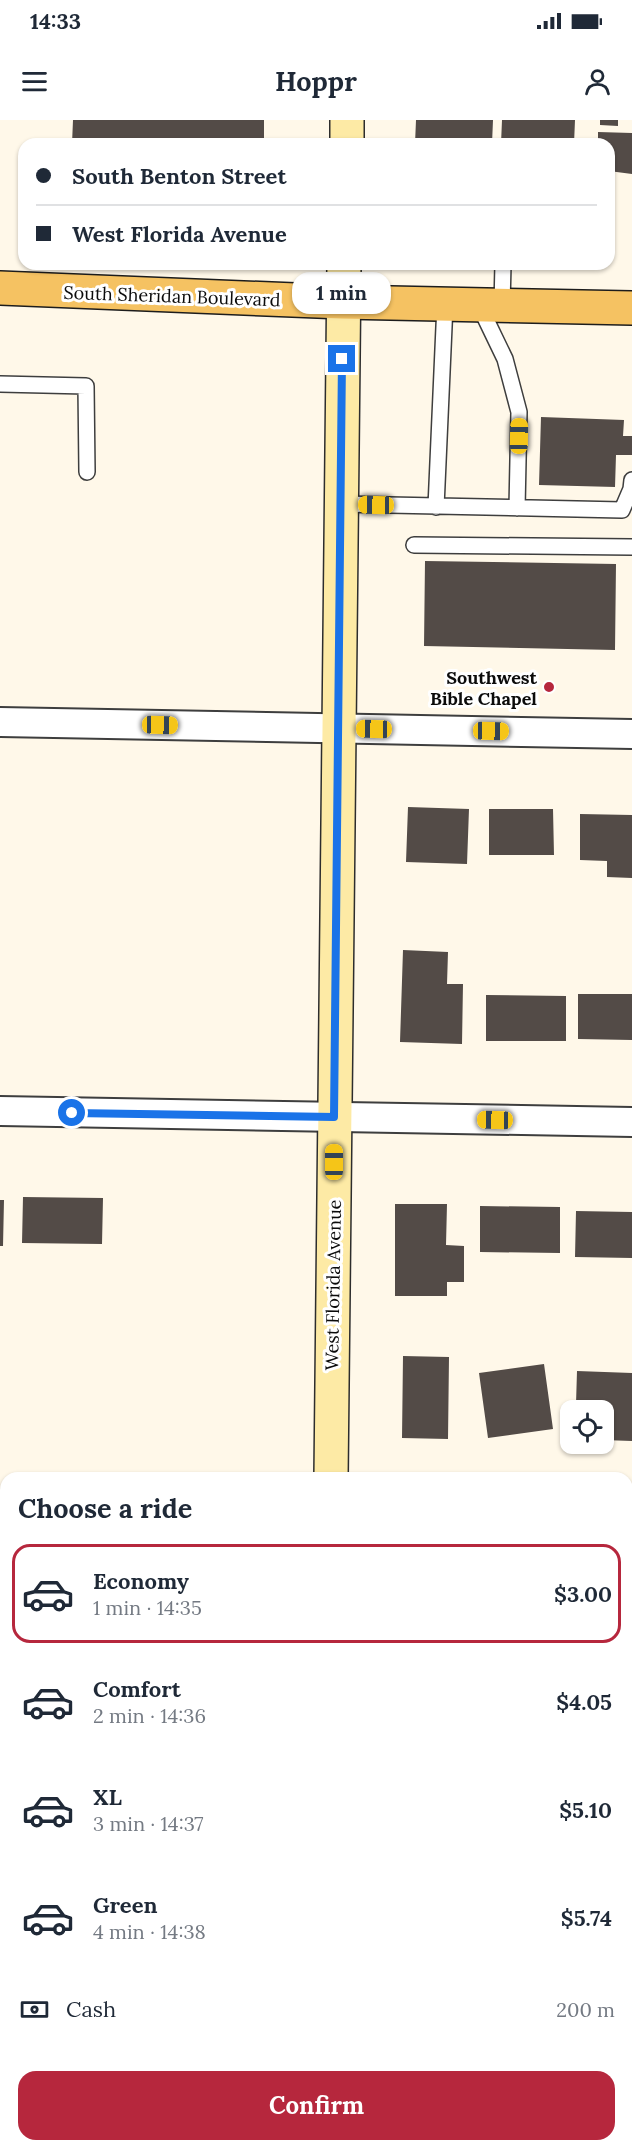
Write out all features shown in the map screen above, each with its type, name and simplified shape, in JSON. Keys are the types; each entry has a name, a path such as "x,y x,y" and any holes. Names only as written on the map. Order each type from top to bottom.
{"main road":[{"name":"South Sheridan Boulevard","path":"0,288 343,302 632,308"}],"street":[{"path":"347,138 348,120"},
{"name":"West Florida Avenue","path":"331,1472 344,270"},
{"path":"0,722 632,734"},
{"path":"0,1111 632,1122"}],"lane":[{"path":"501,270 490,305 519,412 517,508"},
{"path":"436,507 444,304"},
{"path":"0,384 86,386 87,472"},
{"path":"340,504 622,510 631,489 632,480"},
{"path":"414,545 632,547"}],"building":[{"path":"73,120 264,120 264,138 72,138"},
{"path":"416,120 493,120 492,138 415,138"},
{"path":"502,120 575,120 574,138 501,138"},
{"path":"600,120 618,120 618,126 600,125"},
{"path":"598,132 632,133 632,174 615,172 615,138 598,138"},
{"path":"541,417 624,420 623,436 632,436 632,455 616,455 615,487 539,485"},
{"path":"425,561 616,564 615,650 424,646"},
{"path":"408,807 469,809 467,864 406,862"},
{"path":"489,809 553,809 554,855 489,855"},
{"path":"580,814 632,815 632,878 607,877 607,861 580,860"},
{"path":"403,950 448,952 447,984 463,984 462,1044 400,1042"},
{"path":"578,994 632,994 632,1040 578,1039"},
{"path":"486,995 566,996 566,1041 486,1041"},
{"path":"23,1197 103,1198 102,1244 22,1243"},
{"path":"0,1200 4,1200 3,1246 0,1246"},
{"path":"395,1204 447,1204 446,1245 464,1246 464,1282 447,1282 447,1296 395,1296"},
{"path":"480,1206 560,1207 560,1253 480,1252"},
{"path":"576,1211 632,1212 632,1258 575,1257"},
{"path":"403,1356 449,1357 448,1439 402,1438"},
{"path":"544,1364 553,1429 488,1438 479,1373"},
{"path":"577,1371 632,1373 632,1441 614,1440 614,1400 576,1400"}],"place":[{"name":"Southwest Bible Chapel","path":"549,687"}],"route":[{"path":"72,1113 334,1117 342,359"}]}
